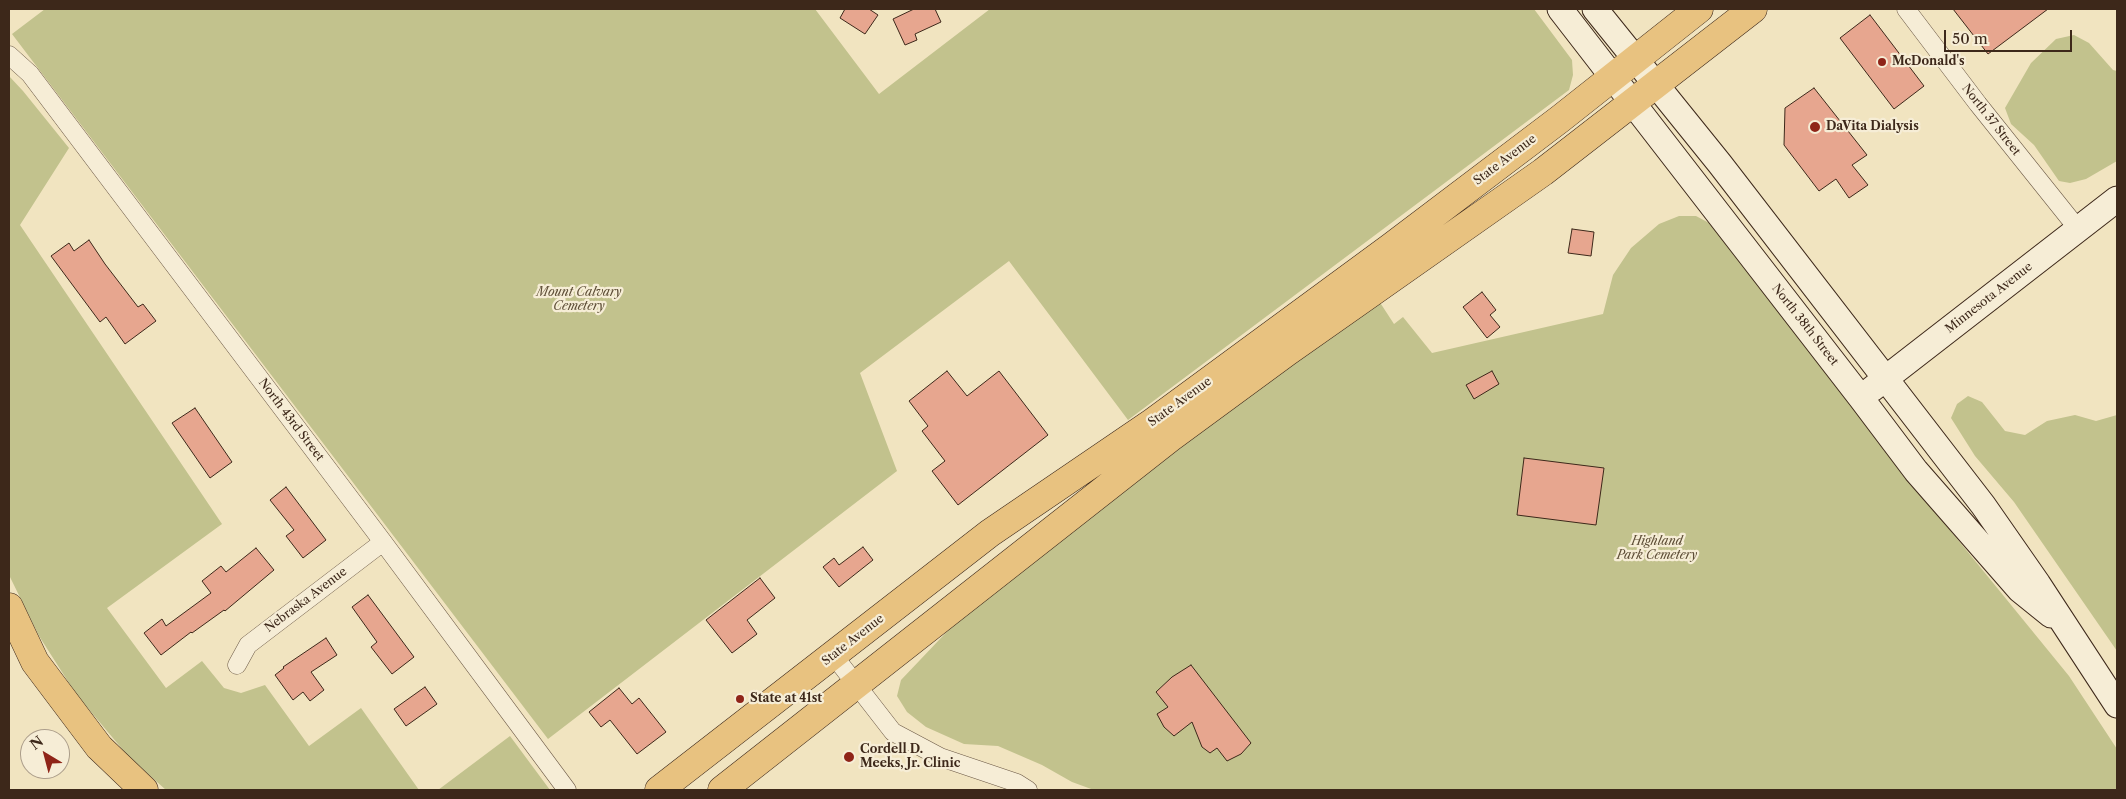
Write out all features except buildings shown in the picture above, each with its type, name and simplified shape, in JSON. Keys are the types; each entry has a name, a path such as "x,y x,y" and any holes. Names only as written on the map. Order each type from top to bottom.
{"main road":[{"name":"North 38th Street","path":"1560,9 1862,398 1916,471 1988,556 2020,590 2065,626"},
{"name":"North 38th Street","path":"1595,9 1720,164 1983,504 2038,584 2117,706"},
{"name":"State Avenue","path":"659,790 990,533 1153,422 1399,241 1699,9"},
{"name":"State Avenue","path":"722,790 1170,438 1295,346 1543,172 1753,9"},
{"name":"Minnesota Avenue","path":"1862,398 2117,199"},
{"path":"9,607 35,662 99,747 144,790"}],"street":[{"name":"North 37 Street","path":"1906,9 1978,104 2078,229"},
{"name":"North 43rd Street","path":"9,55 30,74 383,542 567,790"},
{"name":"Nebraska Avenue","path":"237,666 248,645 383,542"},
{"path":"834,656 893,732 940,757 1017,783 1028,790"}],"green space":[{"name":"Mount Calvary Cemetery","path":"45,9 815,9 879,94 990,9 1534,9 1572,60 1573,75 1569,90 1128,420 1009,261 860,373 897,471 548,739 12,34"},
{"path":"2074,35 2089,43 2113,70 2117,71 2117,161 2086,179 2070,183 2059,181 2034,145 2011,124 2005,108 2031,63 2056,39"},
{"path":"9,76 69,148 20,225 222,524 107,608 166,688 202,661 224,688 241,693 265,685 309,746 361,708 419,790 166,790 128,756 76,694 39,636 9,575"},
{"name":"Highland Park Cemetery","path":"1679,216 1696,216 1711,224 1914,486 2069,676 2117,749 2117,790 1094,790 1072,782 1042,765 998,746 964,744 926,727 907,712 897,696 901,680 958,620 1220,417 1379,301 1394,324 1403,317 1432,353 1603,314 1613,275 1631,248 1659,224"},
{"path":"1968,396 1982,402 2005,431 2025,435 2047,421 2075,415 2096,421 2117,415 2117,651 2014,502 1975,456 1951,418 1957,404"},
{"path":"510,736 550,790 438,790"}],"place":[{"name":"McDonald's","path":"1882,62"},
{"name":"DaVita Dialysis","path":"1815,127"},
{"name":"State at 41st","path":"740,699"},
{"name":"Cordell D. Meeks, Jr. Clinic","path":"849,757"}]}
